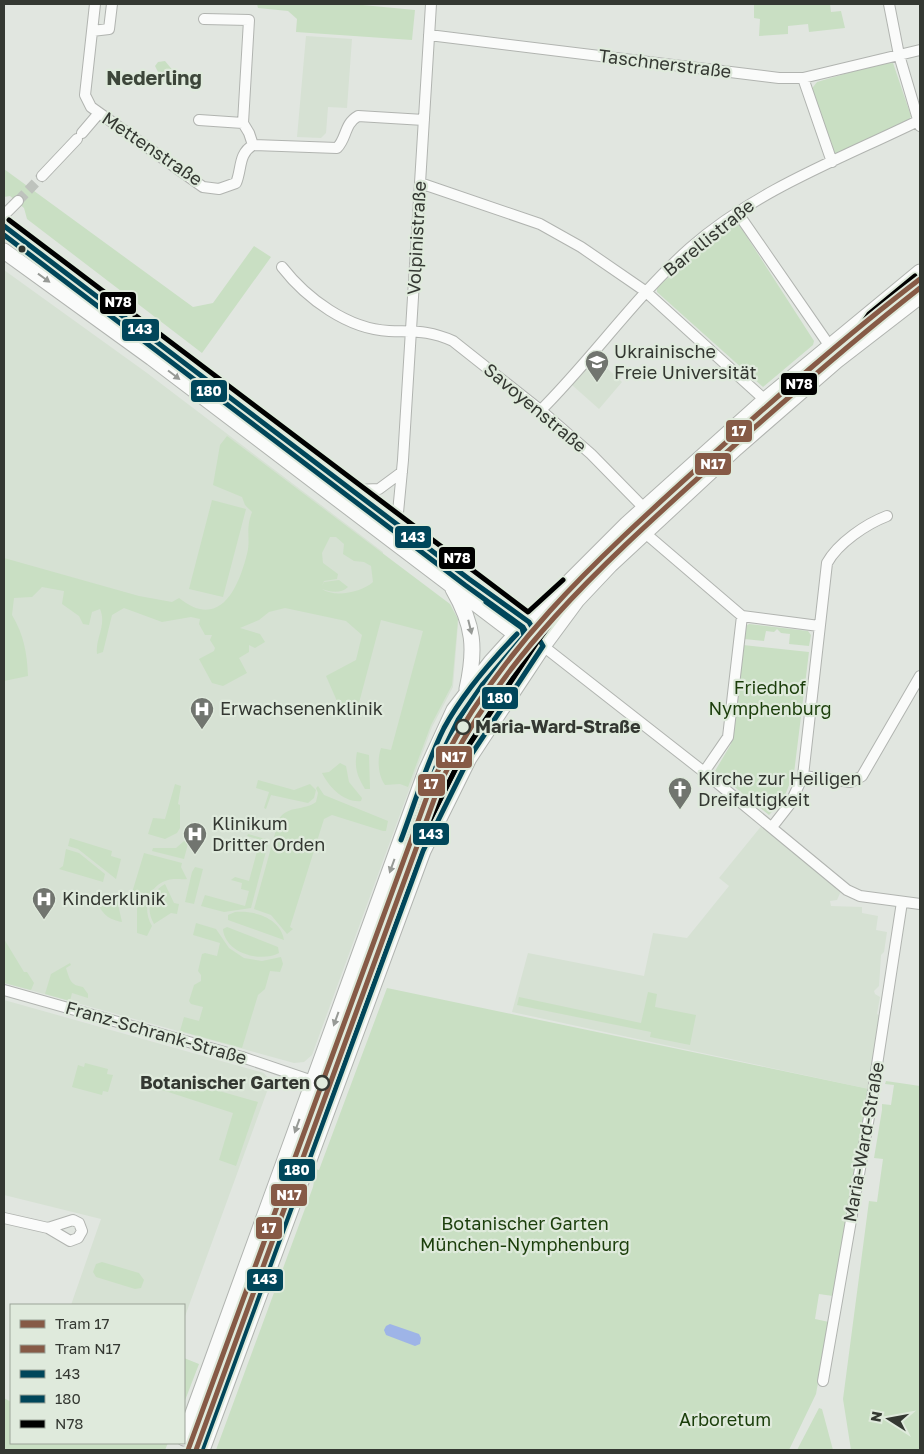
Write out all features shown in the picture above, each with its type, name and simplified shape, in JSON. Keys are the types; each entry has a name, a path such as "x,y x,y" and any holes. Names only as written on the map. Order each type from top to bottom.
{"main road":[{"path":"4,226 452,564 468,579 529,622 543,646"},
{"path":"4,251 152,358 517,634 543,646"},
{"path":"185,1435 426,771 443,730 466,693 490,662 644,508 829,345 920,272"},
{"path":"202,1450 423,851 468,758 543,646 577,600 644,533 736,448 836,361 920,296"},
{"path":"450,583 463,608 472,632 472,661 466,693"}],"street":[{"name":"Mettenstraße","path":"95,4 85,95 91,107 203,186 219,189 236,183 241,158 245,150 253,146"},
{"path":"92,31 109,29 112,4"},
{"name":"Volpinistraße","path":"397,523 412,330 431,4"},
{"path":"889,4 899,55 919,123"},
{"path":"204,19 249,20 243,122 253,146 337,148 344,142 349,124 358,116 424,120"},
{"name":"Taschnerstraße","path":"429,35 779,78 803,78 920,50"},
{"path":"803,78 832,162"},
{"path":"42,176 99,113"},
{"path":"199,120 243,122"},
{"name":"Barellistraße","path":"541,410 646,291 691,247 737,212 760,196 919,123"},
{"path":"420,182 540,224 581,246 646,291 765,400"},
{"path":"4,215 18,201"},
{"path":"737,212 829,345"},
{"name":"Savoyenstraße","path":"282,267 294,282 329,309 359,327 389,331 412,330 437,334 453,341 541,410 591,454 644,508"},
{"path":"354,490 379,490 402,472"},
{"path":"772,827 790,804 803,776 827,563 832,554 871,522 887,516"},
{"path":"644,533 742,616 819,626"},
{"path":"704,772 728,737 742,616"},
{"path":"543,646 704,772 850,892 920,904"},
{"path":"803,776 851,782 862,776 920,676"},
{"name":"Maria-Ward-Straße","path":"824,1381 869,1117 902,902"},
{"name":"Franz-Schrank-Straße","path":"4,990 242,1057 336,1089"},
{"path":"4,1218 48,1228"}],"shaded area":[{"path":"306,36 352,39 347,108 328,107 326,133 321,138 297,137"},
{"name":"Klinikum Dritter Orden","path":"4,270 147,373 383,552 379,606 450,606 458,624 453,687 432,727 312,1055 304,1062 294,1063 4,983"},
{"name":"Ukrainische Freie Universität","path":"596,358 622,382 599,409 572,385"},
{"path":"763,824 842,889 837,900 830,901 831,906 862,907 862,913 878,916 876,930 887,932 884,952 881,955 879,986 874,991 880,997 877,1014 880,1016 869,1089 512,1012 528,953 644,976 653,933 687,938 729,886 719,878"},
{"path":"4,1000 264,1073 269,1079 269,1086 185,1316 185,1304 71,1304 101,1219 4,1195"}],"green space":[{"path":"257,4 352,4 415,10 412,40 296,32 297,19 288,11 258,8"},
{"path":"754,4 830,4 831,12 841,11 845,28 809,32 808,24 788,26 788,34 759,36 760,19 754,18"},
{"path":"892,60 911,116 908,122 834,157 810,91 817,82"},
{"path":"165,61 175,73 172,83 163,82 155,66 158,62"},
{"path":"4,169 193,307 213,303 254,246 271,257 202,353 27,219 24,208 10,196 4,197"},
{"path":"733,223 738,223 814,341 813,345 763,387 657,292 657,287"},
{"path":"227,436 450,604 458,619 452,685 431,725 408,787 400,784 385,785 380,772 379,757 381,748 391,750 423,631 381,620 355,718 340,708 326,676 356,660 362,635 346,621 285,608 269,612 259,620 240,628 260,634 265,642 255,648 249,645 249,652 239,658 247,673 223,686 212,683 199,659 214,651 215,648 210,640 212,635 205,635 199,624 200,619 191,617 162,622 124,608 112,615 103,652 97,654 102,626 100,609 92,612 89,625 83,624 79,616 62,604 64,591 42,587 32,597 14,598 12,615 24,644 28,676 4,681 4,558 139,596 172,602 179,598 193,607 205,610 216,608 225,602 238,581 243,568 248,549 249,524 252,512 245,505 242,497 213,485 220,445","holes":["330,537 336,537 344,544 343,554 354,561 364,562 371,566 373,582 368,586 348,593 327,592 322,589 339,592 348,587 339,580 324,582 322,586 324,581 337,579 338,574 323,563 322,553"]},
{"path":"212,500 246,509 223,597 189,589"},
{"path":"749,624 808,631 811,635 809,646 789,644 790,634 781,633 777,629 774,632 766,631 764,641 744,639 745,627"},
{"name":"Friedhof Nymphenburg","path":"743,645 809,652 794,773 783,800 769,815 715,771 731,744"},
{"path":"357,752 369,755 370,789 365,789 358,776 356,767"},
{"path":"450,762 458,766 338,1069 335,1068 428,812"},
{"path":"340,763 346,766 349,782 362,798 361,801 343,797 329,784 322,773 329,772"},
{"path":"258,780 294,790 310,784 316,790 314,798 308,803 271,795 266,809 264,808 269,792 256,788"},
{"path":"175,784 181,786 178,804 180,805 180,828 177,833 165,839 148,834 153,818 165,819"},
{"path":"318,786 324,795 388,821 386,831 332,815 324,819 290,927 293,929 287,934 271,915 254,909 279,819 291,810 316,802 318,793 316,788"},
{"path":"248,834 269,840 251,908 224,912 201,906 205,895 245,906 249,891 241,889 242,883 231,880 235,877 249,881 260,840 247,836"},
{"path":"190,836 184,859 152,851 153,848 176,848"},
{"path":"70,838 112,851 111,856 121,859 116,879 78,849 68,846"},
{"path":"66,849 79,853 105,874 103,882 59,869 63,866"},
{"path":"144,853 182,863 181,867 187,879 168,880 155,887 148,899 147,912 152,926 147,936 137,933 137,904 131,896"},
{"path":"195,867 203,869 194,904 185,902 192,872"},
{"path":"165,884 174,903 179,904 177,914 171,913 154,924 150,913 150,901 160,887"},
{"path":"104,896 117,900 122,922 109,917 101,909 96,901"},
{"path":"235,912 250,912 266,917 278,926 284,940 228,920 228,915"},
{"path":"196,923 216,929 229,948 244,958 262,961 281,957 283,964 280,972 270,971 265,989 258,995 242,1048 180,1031 184,1017 199,1021 203,1007 191,1004 189,1001 194,985 201,981 201,975 198,971 202,954 217,956 220,943 193,935"},
{"path":"227,927 278,947 279,953 263,957 245,954 237,950 225,937 223,929"},
{"path":"4,939 24,972 27,972 34,983 31,990 4,983"},
{"path":"70,963 71,965 66,968 70,979 75,985 83,987 88,994 88,998 72,993 70,1001 45,994 51,974"},
{"name":"Botanischer Garten München-Nymphenburg","path":"387,988 869,1089 833,1296 819,1294 815,1319 829,1322 816,1394 789,1450 216,1450 313,1187 316,1169 319,1170"},
{"path":"648,992 657,994 655,1007 696,1015 690,1045 650,1037 651,1032 517,1005 519,997 641,1023"},
{"path":"85,1063 108,1069 107,1074 113,1075 108,1092 103,1091 102,1095 72,1087 78,1065 84,1067"},
{"path":"163,1075 258,1102 236,1166 219,1160 233,1113 159,1089"},
{"path":"886,1081 920,1086 920,1450 851,1450 843,1399 869,1201 877,1202 883,1159 874,1158 882,1104 891,1105 894,1085 885,1084"},
{"path":"294,1157 304,1161 198,1450 184,1450"},
{"path":"102,1262 139,1273 144,1280 141,1288 135,1289 96,1277 93,1272 96,1264"},
{"path":"185,1358 199,1364 185,1400"},
{"path":"4,1398 10,1401 10,1444 168,1444 165,1450 4,1450"},
{"path":"819,1408 822,1409 833,1450 797,1450"}],"water":[{"path":"390,1324 419,1334 421,1338 420,1344 415,1346 386,1335 384,1330"}],"tunnel":[{"path":"18,201 42,176"}],"tram line":[{"name":"17","path":"188,1450 432,783 457,736 485,692 516,650 550,611 623,536 781,393 920,279"},
{"name":"N17","path":"196,1450 439,786 464,739 492,695 523,654 557,614 630,540 839,354 920,288"}],"transit line":[{"name":"N78","path":"9,220 528,612 563,580"},
{"name":"143","path":"4,226 469,579 529,622 543,646"},
{"name":"180","path":"4,235 523,627 534,646 463,754 416,848 195,1447"},
{"name":"N78","path":"195,1447 416,848 463,754 537,642 572,595 605,560 731,443 852,339 869,314 915,276"},
{"name":"180","path":"408,844 439,759 458,720 483,684 524,636 522,628 486,602"},
{"name":"143","path":"401,840 426,770 444,728 459,703 477,679 517,634"},
{"name":"143","path":"202,1450 423,851 469,758 543,646"}],"place":[{"name":"Ukrainische Freie Universität","path":"597,383"},
{"name":"Maria-Ward-Straße","path":"463,727"},
{"name":"Erwachsenenklinik","path":"202,730"},
{"name":"Kirche zur Heiligen Dreifaltigkeit","path":"680,810"},
{"name":"Klinikum Dritter Orden","path":"195,855"},
{"name":"Kinderklinik","path":"44,920"},
{"name":"Botanischer Garten","path":"322,1083"}],"district":[{"name":"Nederling","path":"154,78"}],"park label":[{"name":"Arboretum","path":"725,1420"}]}
